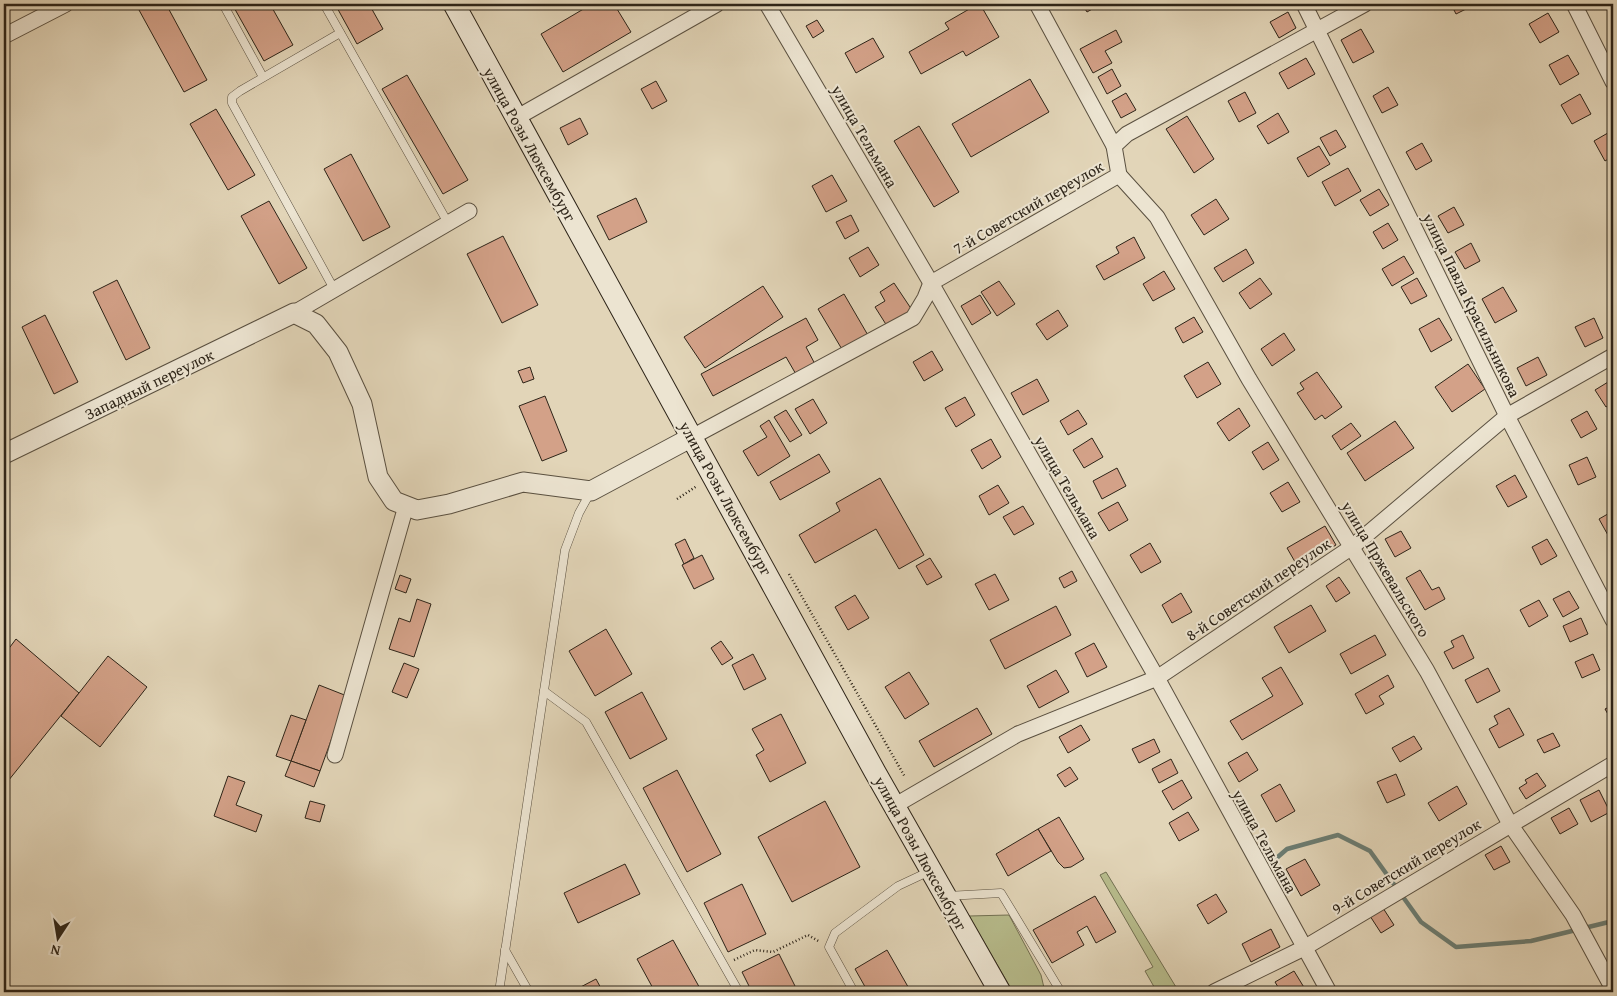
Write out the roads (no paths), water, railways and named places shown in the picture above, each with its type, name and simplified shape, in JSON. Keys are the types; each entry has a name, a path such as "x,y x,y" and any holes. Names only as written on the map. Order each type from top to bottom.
{"main road":[{"name":"улица Розы Люксембург","path":"454,4 894,806 1000,992"}],"street":[{"path":"4,36 66,4"},
{"path":"516,118 717,4"},
{"name":"улица Тельмана","path":"768,4 931,283 1157,678 1329,992"},
{"path":"1037,4 1114,146"},
{"name":"улица Павла Красильникова","path":"1304,4 1507,416 1613,620"},
{"name":"7-й Советский переулок","path":"931,283 1119,175 1114,146 1127,134 1316,29 1365,4"},
{"path":"1574,4 1613,82"},
{"name":"улица Пржевальского","path":"1119,175 1150,206 1158,217 1249,379 1352,546 1426,671 1510,824 1572,916 1613,989"},
{"path":"294,313 469,211"},
{"path":"294,313 316,324 338,352 362,404 378,476 394,501 417,510 449,504 523,482 591,491 913,318 925,298 931,283"},
{"name":"Западный переулок","path":"4,454 294,313"},
{"name":"8-й Советский переулок","path":"894,806 1018,734 1157,678 1352,546 1507,416 1613,356"},
{"path":"335,755 406,506"},
{"name":"9-й Советский переулок","path":"1214,992 1304,948 1613,764"}],"lane":[{"path":"223,4 263,77"},
{"path":"324,4 448,223"},
{"path":"334,289 232,103 232,97 340,33"},
{"path":"499,992 565,550 579,513 591,491"},
{"path":"544,691 586,722 739,992"},
{"path":"854,992 829,947 835,933 898,886 930,871"},
{"path":"945,896 1002,893 1061,992"},
{"path":"505,950 529,992"}],"waterway":[{"path":"1272,862 1287,849 1338,835 1370,851 1421,922 1456,947 1531,941 1613,921"}]}
